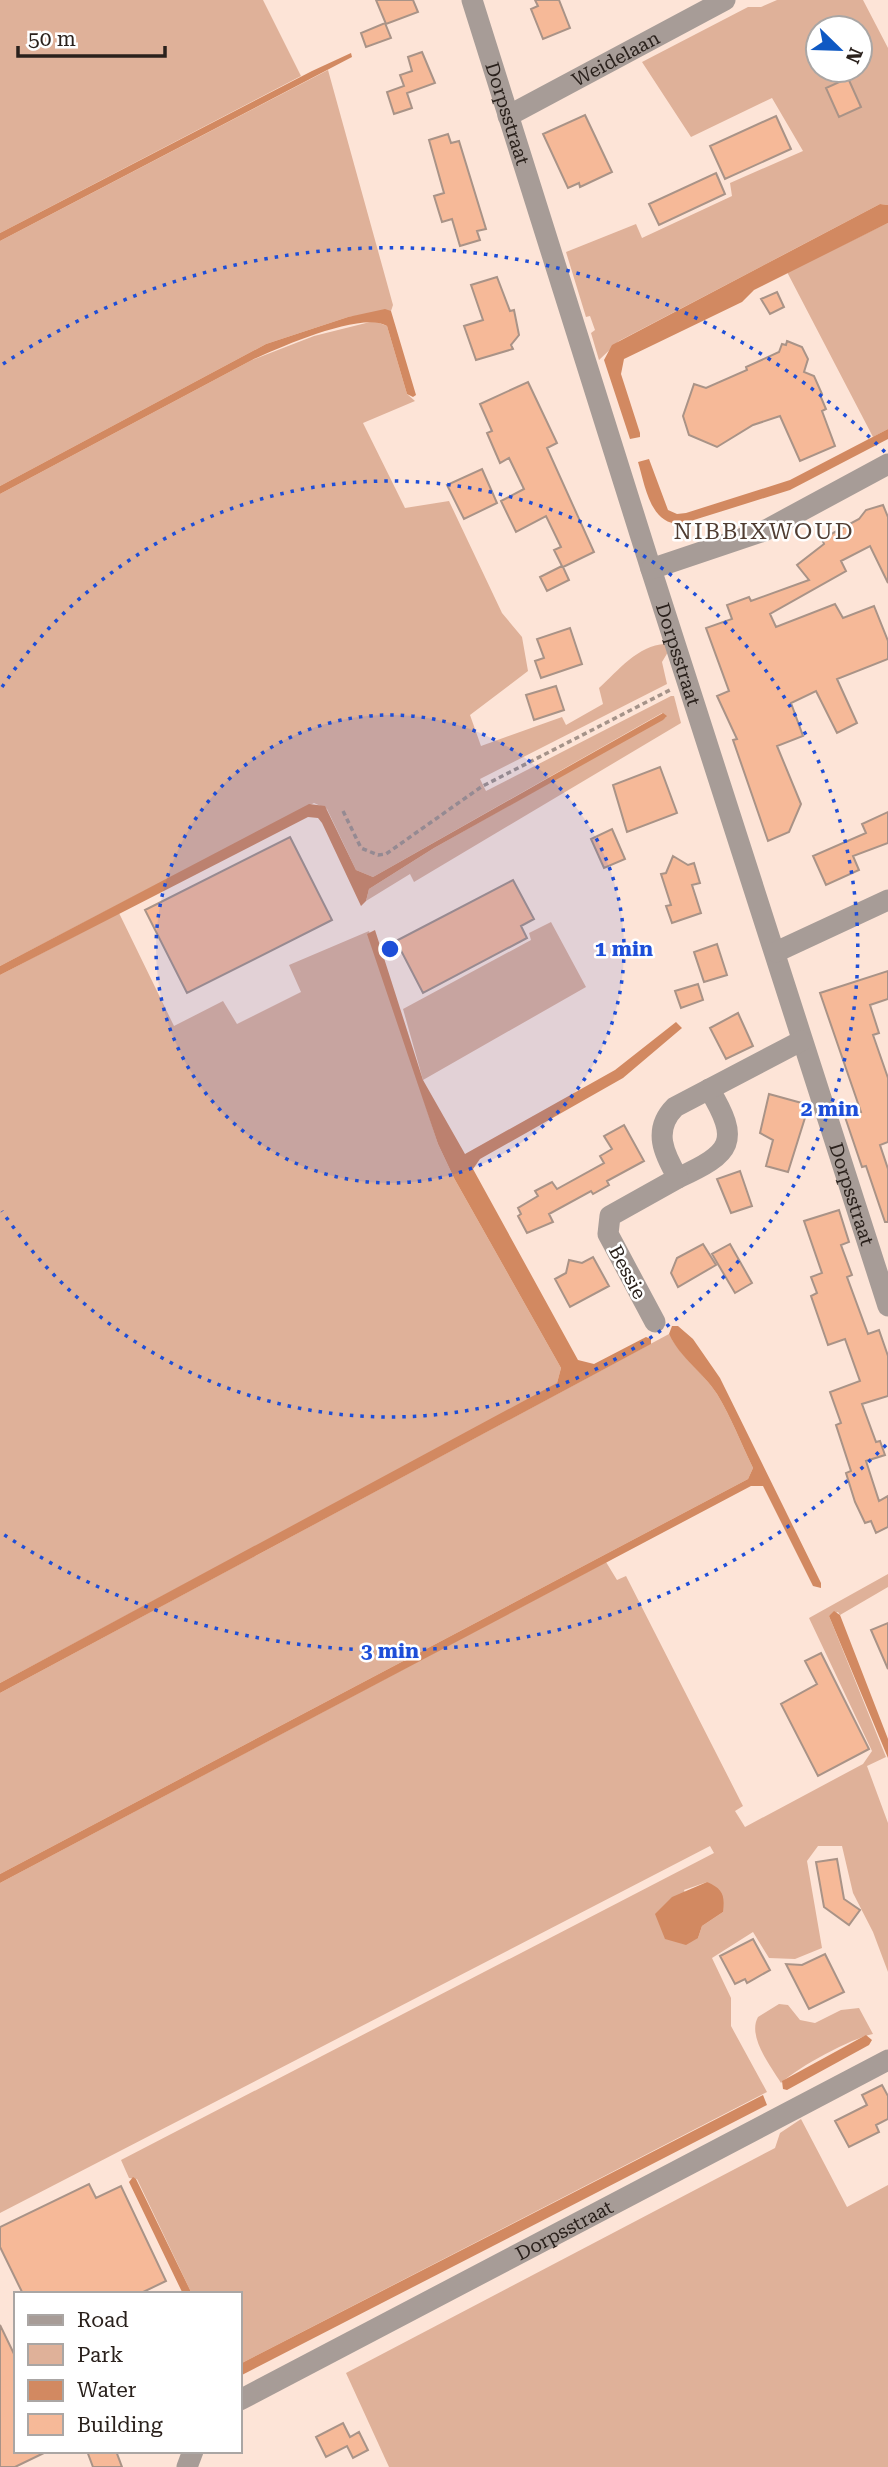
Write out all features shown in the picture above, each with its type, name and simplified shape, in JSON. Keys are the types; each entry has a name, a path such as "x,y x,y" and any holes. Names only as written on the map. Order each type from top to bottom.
{"street":[{"name":"Dorpsstraat","path":"472,0 651,569 888,1306"},
{"name":"Weidelaan","path":"508,116 724,0"},
{"path":"651,569 764,531 888,464"},
{"path":"776,952 888,900"},
{"path":"678,1178 663,1147 663,1121 675,1107 802,1041"},
{"name":"Bessie","path":"654,1322 608,1234 607,1225 615,1212 714,1161 725,1147 728,1130 726,1119 709,1089"},
{"name":"Dorpsstraat","path":"242,2399 888,2060"}],"path":[{"path":"343,811 362,848 378,855 386,854 481,787 687,681"}],"green space":[{"path":"0,0 263,0 301,76 0,233"},
{"path":"777,0 863,0 870,14 804,14 804,84 874,84 874,21 888,48 888,205 880,204 619,341 599,360 591,333 595,330 590,316 586,317 566,252 636,224 642,238 732,196 730,183 803,151 772,98 691,137 642,62 748,7 761,7"},
{"path":"328,70 393,305 391,311 348,317 266,344 0,486 0,241"},
{"path":"888,223 888,429 873,437 787,272"},
{"path":"374,321 387,326 407,394 415,401 363,423 405,508 449,501 502,613 522,637 528,671 470,715 481,746 562,717 566,725 603,704 599,688 637,654 655,645 665,644 668,652 662,662 667,684 480,779 486,791 671,696 674,696 681,723 414,882 410,874 366,901 369,889 434,848 666,717 662,713 373,877 356,870 327,809 314,803 0,966 0,494 252,360 314,336"},
{"path":"119,913 174,1026 223,1001 237,1024 301,992 289,965 369,931 438,1144 454,1178 561,1368 557,1383 551,1388 0,1683 0,975"},
{"path":"551,922 586,987 423,1080 403,1009 531,940 529,933"},
{"path":"669,1334 722,1403 753,1468 748,1479 0,1874 0,1693"},
{"path":"606,1562 617,1580 626,1576 743,1806 735,1811 745,1827 863,1764 872,1751 809,1618 888,1574 888,1587 840,1615 838,1612 829,1616 886,1757 867,1766 888,1823 888,1972 873,1932 853,1893 842,1846 818,1846 807,1861 822,1948 795,1959 769,1958 753,1932 712,1958 731,1998 731,2026 767,2092 242,2363 242,2292 191,2292 137,2179 129,2178 121,2160 714,1853 710,1846 0,2213 0,1883","holes":["707,1882 723,1912 702,1926 698,1938 684,1890"]},
{"path":"779,2004 788,2005 800,2020 815,2023 841,2010 859,2008 873,2034 826,2054 781,2083 762,2051 755,2025 758,2017"},
{"path":"801,2119 847,2207 888,2185 888,2467 389,2467 346,2373 775,2148 780,2133"}],"water":[{"path":"351,53 352,57 0,241 0,233"},
{"path":"880,204 888,205 888,223 754,290 742,302 624,359 621,374 640,433 640,437 630,439 604,360 612,345"},
{"path":"385,309 391,311 416,395 413,397 407,394 387,326 376,322 341,327 320,332 252,360 0,494 0,486 266,344 348,317"},
{"path":"888,429 888,439 790,490 681,524 671,523 656,511 650,502 638,462 649,459 668,510 677,514 686,513 790,480"},
{"path":"663,713 667,716 663,720 434,848 369,889 366,901 361,906 322,823 318,818 308,817 0,975 0,966 309,804 325,806 356,870 373,877"},
{"path":"375,930 423,1080 465,1154 615,1070 676,1022 682,1028 623,1078 480,1159 473,1169 578,1360 594,1364 646,1337 651,1339 651,1344 0,1693 0,1683 557,1383 561,1368 454,1178 438,1144 367,934"},
{"path":"672,1326 678,1326 693,1339 720,1378 821,1583 821,1588 813,1586 763,1486 751,1486 0,1883 0,1874 748,1479 753,1468 727,1412 711,1386 674,1343 669,1334"},
{"path":"834,1611 840,1615 888,1739 888,1758 829,1616"},
{"path":"707,1882 722,1893 723,1912 702,1926 698,1938 686,1945 665,1939 655,1914 672,1897"},
{"path":"866,2035 872,2040 869,2045 787,2090 783,2089 782,2081"},
{"path":"763,2095 767,2105 242,2375 242,2363"},
{"path":"133,2177 136,2179 191,2292 182,2292 129,2182"}],"building":[{"path":"376,0 413,0 418,12 386,24"},
{"path":"535,0 559,0 570,28 543,39 531,9 538,6"},
{"path":"385,23 391,38 366,47 361,33"},
{"path":"422,52 435,83 407,93 412,108 394,114 387,92 404,86 400,75 412,71 408,57"},
{"path":"835,84 851,84 861,107 839,117 826,88"},
{"path":"585,115 612,172 580,187 579,183 568,188 543,134"},
{"path":"776,116 791,149 725,179 710,146"},
{"path":"448,134 451,143 459,141 486,229 477,231 480,240 460,246 452,219 442,222 434,196 444,193 429,140"},
{"path":"716,173 725,194 659,225 649,204"},
{"path":"497,277 510,311 514,310 519,335 511,345 513,349 476,360 464,326 483,320 471,285"},
{"path":"777,292 784,307 770,314 761,299"},
{"path":"787,341 802,347 808,359 804,372 814,376 822,394 820,395 826,409 822,411 835,446 800,461 780,416 753,425 717,447 689,435 683,416 694,384 706,388 747,370 746,367 779,352 782,344 786,345"},
{"path":"528,382 557,443 547,448 594,552 563,567 569,580 547,591 540,577 562,566 554,550 561,547 546,516 516,532 501,501 524,489 509,458 500,463 487,433 492,431 480,404"},
{"path":"482,469 497,503 464,519 447,485"},
{"path":"883,505 888,517 888,583 870,546 841,561 846,571 770,614 776,627 835,604 843,618 874,606 888,641 888,659 837,679 857,723 837,733 816,691 791,703 803,736 777,746 801,804 789,832 768,841 733,740 737,739 717,696 729,691 706,628 732,619 727,605 749,597 751,601 809,580 797,565 824,544 822,539 859,519 866,510"},
{"path":"570,628 582,664 541,678 535,661 544,658 537,639"},
{"path":"556,686 564,710 534,720 526,695"},
{"path":"660,767 677,813 627,832 613,785"},
{"path":"888,812 888,843 853,856 859,870 826,885 813,856 866,833 862,824"},
{"path":"612,829 625,859 604,868 591,839"},
{"path":"290,837 332,920 187,993 145,910"},
{"path":"673,856 688,865 694,863 700,883 692,885 701,913 672,923 666,906 671,905 661,874 666,873"},
{"path":"513,880 534,919 521,926 527,938 423,993 396,941"},
{"path":"717,944 727,975 704,982 694,952"},
{"path":"888,971 888,999 870,1005 879,1033 873,1035 888,1078 888,1142 880,1145 888,1169 888,1222 885,1222 866,1166 862,1167 845,1117 861,1112 820,993"},
{"path":"698,984 703,1000 681,1008 675,991"},
{"path":"738,1013 753,1046 726,1059 710,1028"},
{"path":"769,1094 809,1105 788,1172 766,1166 773,1140 760,1133"},
{"path":"624,1125 644,1161 607,1181 609,1185 593,1194 591,1191 549,1214 553,1222 527,1233 518,1216 521,1214 518,1208 538,1196 535,1191 552,1182 557,1189 604,1163 600,1156 612,1149 604,1136"},
{"path":"740,1171 752,1206 731,1213 717,1179"},
{"path":"839,1210 849,1242 841,1245 852,1275 847,1277 868,1334 879,1330 888,1356 888,1396 862,1404 876,1442 880,1441 885,1455 866,1461 879,1501 888,1496 888,1527 876,1533 871,1521 865,1523 855,1502 846,1473 851,1471 836,1425 841,1423 830,1392 860,1381 845,1339 828,1345 811,1296 817,1293 811,1277 822,1273 804,1221"},
{"path":"703,1244 716,1265 678,1287 671,1273 677,1258"},
{"path":"730,1244 752,1283 735,1293 712,1254"},
{"path":"593,1257 609,1286 570,1307 555,1279 566,1273 569,1260 582,1263"},
{"path":"888,1623 888,1669 871,1630"},
{"path":"821,1653 869,1749 818,1776 781,1704 817,1684 805,1661"},
{"path":"837,1859 844,1899 860,1910 849,1925 824,1907 816,1862"},
{"path":"753,1939 770,1970 747,1983 745,1979 735,1984 720,1956"},
{"path":"825,1954 844,1992 809,2009 786,1964 802,1965"},
{"path":"882,2085 888,2096 888,2119 876,2125 879,2132 849,2147 835,2121 867,2105 862,2095"},
{"path":"89,2184 96,2198 121,2186 166,2281 143,2292 22,2292 0,2247 0,2227"},
{"path":"0,2325 14,2354 14,2453 44,2453 15,2467 0,2467"},
{"path":"343,2423 350,2437 359,2432 368,2450 353,2458 347,2446 326,2457 316,2437"},
{"path":"88,2453 117,2453 122,2467 93,2467"}],"district":[{"name":"NIBBIXWOUD","path":"764,531"}]}
